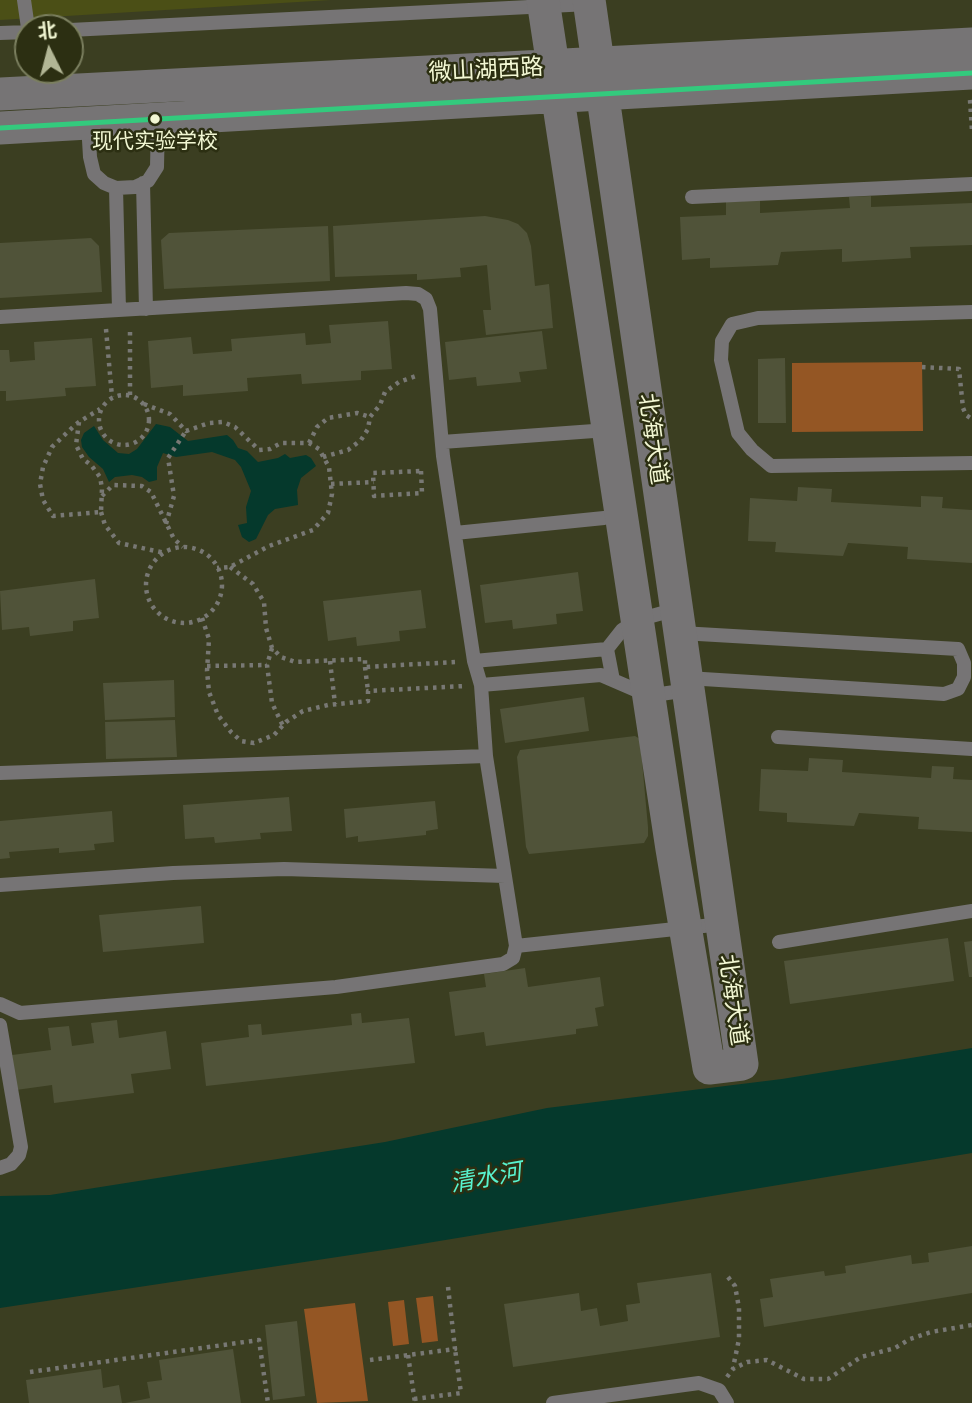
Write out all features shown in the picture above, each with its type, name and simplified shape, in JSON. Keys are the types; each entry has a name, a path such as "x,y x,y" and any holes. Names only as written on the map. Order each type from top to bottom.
{"street":[{"name":"北海大道","path":"543,3 685,928 709,1068 742,1064 590,2"},
{"name":"微山湖西路","path":"0,128 158,119 972,44"},
{"name":"微山湖西路","path":"602,79 971,83"},
{"name":"微山湖西路","path":"0,94 556,82"}],"lane":[{"path":"84,29 590,2"},
{"path":"88,123 94,174 104,183 116,188 135,187 148,181 157,167 158,119"},
{"path":"142,183 146,309"},
{"path":"692,197 972,184"},
{"path":"116,188 125,310"},
{"path":"0,317 418,294 426,299 430,309 442,442 474,661 481,685 486,756 516,946 513,958 503,964 336,987 20,1013 0,1004"},
{"path":"972,312 758,318 732,324 722,341 721,360 738,433 752,450 771,466 972,464"},
{"path":"442,442 594,431"},
{"path":"455,533 604,518"},
{"path":"474,661 607,649 622,630 637,620 679,621 958,649 968,663 958,689 943,694 688,684 649,694 629,689 601,675 481,685"},
{"path":"607,649 613,680"},
{"path":"778,737 972,749"},
{"path":"0,773 486,756"},
{"path":"0,885 173,873 284,869 505,876"},
{"path":"779,942 972,911"},
{"path":"516,946 722,924"},
{"path":"0,1026 21,1147 19,1155 11,1164 0,1167"},
{"path":"553,1403 699,1382 719,1390 727,1403"}],"path":[{"path":"971,83 972,131"},
{"path":"125,310 130,395"},
{"path":"100,312 106,330 112,397"},
{"path":"922,367 959,369 963,408 972,419"},
{"path":"323,457 348,450 361,440 368,429 370,417 380,405 385,392 399,382 436,370"},
{"path":"101,512 53,516 43,500 40,484 43,467 52,447 79,422 100,409 112,397 121,394 130,395 144,404 170,414 186,431"},
{"path":"100,409 99,427 103,435 124,445 145,435 150,419 144,404"},
{"path":"309,443 317,427 328,418 357,413 370,417"},
{"path":"79,422 76,445 83,459 100,477 101,512 105,525 120,543 165,553"},
{"path":"166,525 174,496 169,458 186,431 209,423 223,422 235,427 258,450 270,449 281,443 309,443 319,449 329,467 332,494 328,513 313,530 269,546 230,567 217,568"},
{"path":"421,471 422,494 374,496 374,482 373,473 421,471"},
{"path":"331,484 374,482"},
{"path":"102,497 113,485 142,486 150,492 174,539 183,547"},
{"path":"183,547 207,554 217,568 222,587 219,600 212,610 190,623 177,622 156,611 146,588 152,564 165,553 183,547"},
{"path":"202,618 209,639 209,692 218,715 241,741 254,743 274,735 303,711 368,701 365,659 295,662 281,657 272,648 266,628 264,602 253,584 230,567"},
{"path":"272,648 267,665 272,703 282,726"},
{"path":"330,661 335,704"},
{"path":"365,667 474,661"},
{"path":"207,666 267,665"},
{"path":"368,691 481,685"},
{"path":"719,1390 733,1369 739,1339 739,1308 735,1286 728,1277"},
{"path":"408,1355 414,1401 460,1393 448,1287"},
{"path":"733,1369 747,1362 767,1360 804,1380 818,1380 828,1378 861,1357 895,1349 910,1339 931,1332 972,1325"},
{"path":"30,1372 259,1340 268,1403"},
{"path":"370,1360 455,1349"}],"shaded area":[{"path":"0,0 331,0 84,15 14,14 14,19 0,20"},
{"path":"922,362 923,431 792,432 792,363"},
{"path":"433,1296 438,1341 422,1343 416,1298"},
{"path":"404,1300 409,1344 393,1346 388,1302"},
{"path":"355,1303 368,1401 317,1403 304,1309"}],"water":[{"path":"156,424 170,427 188,441 227,435 238,448 247,451 258,462 285,454 290,458 306,455 316,466 301,478 297,490 298,505 275,509 268,515 256,539 249,542 242,537 238,525 247,523 246,507 251,491 241,467 235,460 212,452 176,457 163,453 157,467 157,480 149,482 132,475 115,477 109,482 103,469 82,447 84,433 94,426 103,440 118,453 129,454 137,449"},
{"name":"清水河","path":"972,1048 972,1153 397,1248 0,1308 0,1196 50,1195 385,1142 547,1108 782,1079"}],"building":[{"path":"871,196 871,207 972,203 972,245 910,247 911,258 842,262 842,249 781,252 778,265 710,268 710,258 682,260 680,217 726,215 726,202 760,200 760,213 850,208 849,197"},
{"path":"485,216 518,224 527,233 535,286 549,284 553,328 486,335 483,310 491,310 487,265 460,268 461,277 417,280 417,274 335,277 333,226"},
{"path":"328,226 330,281 164,289 161,240 169,233"},
{"path":"91,238 99,246 102,292 0,298 0,243"},
{"path":"388,321 392,369 361,371 361,380 302,384 301,374 247,378 248,391 183,396 183,385 151,388 148,341 191,337 193,354 232,351 231,339 305,333 306,345 331,343 329,325"},
{"path":"542,331 547,369 519,372 521,382 477,386 476,377 449,380 445,342"},
{"path":"92,338 96,386 65,388 66,396 6,401 6,391 0,391 0,350 9,350 10,362 35,360 34,342"},
{"path":"785,358 786,423 758,423 758,359"},
{"path":"798,487 832,489 831,502 921,507 921,496 943,497 942,508 972,510 972,563 907,559 908,547 848,543 843,556 775,552 776,542 748,541 750,498 797,501"},
{"path":"578,572 583,611 556,614 557,624 513,629 512,620 485,623 480,585"},
{"path":"95,579 99,618 73,621 73,631 30,636 29,627 2,630 0,591"},
{"path":"421,590 426,628 399,631 400,641 357,646 356,637 328,641 323,601"},
{"path":"174,680 175,717 105,720 103,683"},
{"path":"584,697 589,731 505,743 500,709"},
{"path":"175,720 177,757 106,759 105,722"},
{"path":"635,736 640,739 648,827 648,836 644,843 529,854 526,847 517,757 520,750"},
{"path":"809,758 843,760 842,772 931,778 932,766 954,767 953,779 972,780 972,832 918,829 919,817 859,813 854,826 787,822 787,813 759,811 761,769 808,771"},
{"path":"289,797 292,831 260,833 261,839 215,843 214,837 185,839 183,805"},
{"path":"435,801 438,829 426,831 426,835 358,842 358,836 346,838 344,809"},
{"path":"112,811 114,842 94,844 95,850 59,853 59,848 9,852 10,858 0,859 0,821"},
{"path":"201,906 204,943 103,952 99,915"},
{"path":"948,938 954,981 790,1004 784,961"},
{"path":"972,941 972,977 969,977 964,942"},
{"path":"525,968 528,987 600,977 604,1006 595,1008 598,1026 576,1029 576,1034 486,1046 484,1032 455,1036 449,992 486,987 484,974"},
{"path":"361,1013 362,1023 409,1018 415,1063 206,1086 201,1043 249,1037 248,1025 261,1024 262,1035 352,1025 351,1014"},
{"path":"117,1020 119,1038 166,1031 171,1069 131,1074 134,1093 54,1103 52,1085 16,1090 12,1055 51,1050 48,1028 69,1026 72,1046 94,1043 91,1023"},
{"path":"972,1246 972,1293 764,1327 760,1299 773,1297 770,1279 824,1271 825,1276 846,1273 845,1266 911,1255 912,1264 929,1262 928,1253"},
{"path":"711,1273 720,1337 513,1367 504,1304 579,1293 581,1311 597,1308 600,1326 628,1321 626,1305 640,1303 637,1283"},
{"path":"297,1321 305,1396 273,1400 265,1325"},
{"path":"233,1349 241,1403 125,1403 150,1398 147,1382 162,1380 159,1360"},
{"path":"101,1369 103,1388 119,1385 122,1403 29,1403 26,1380"}],"transit line":[{"path":"0,128 972,73"}],"place":[{"name":"现代实验学校","path":"155,119"}]}
